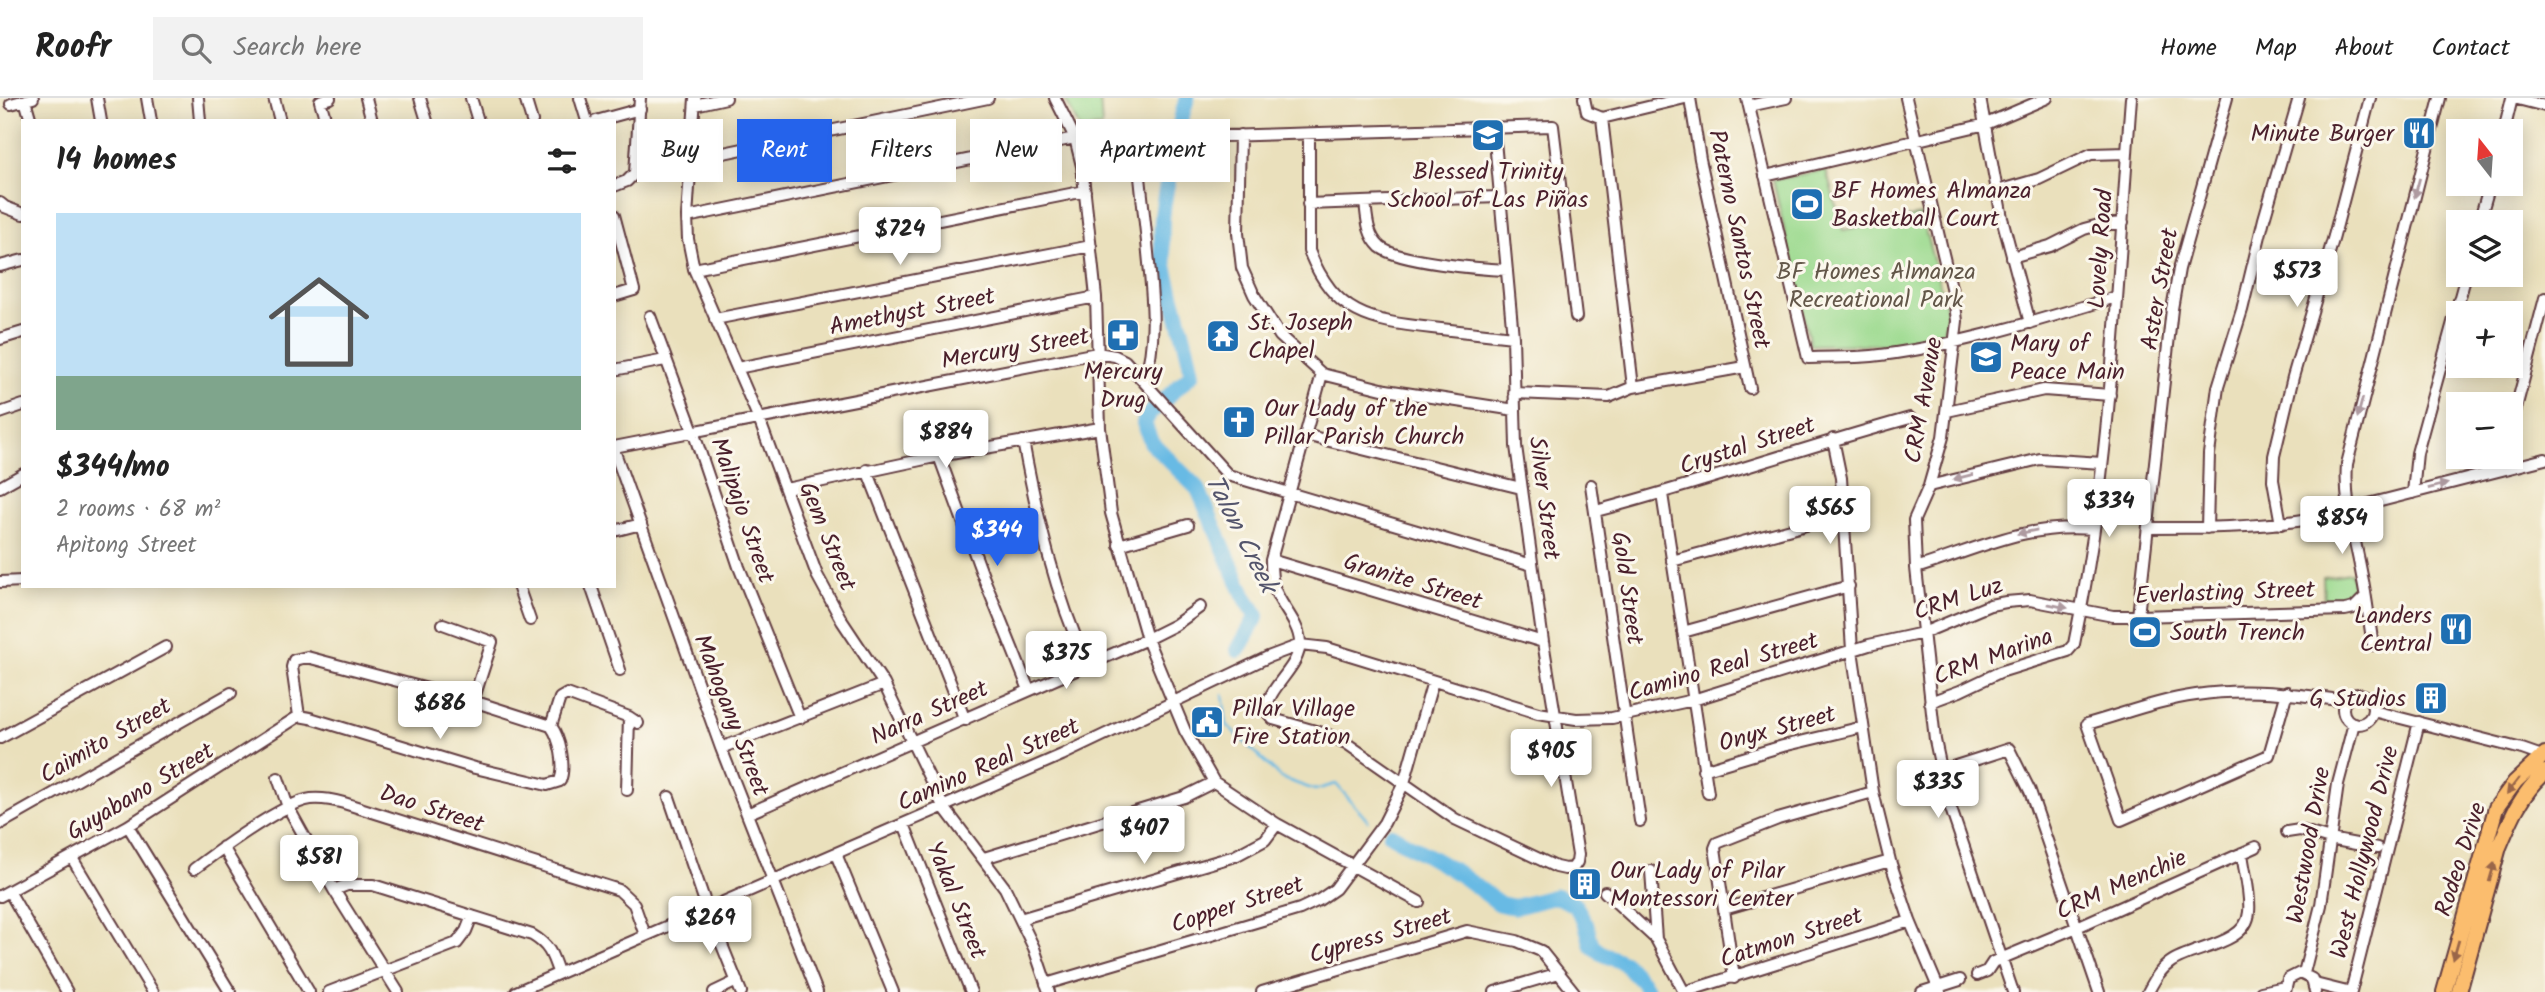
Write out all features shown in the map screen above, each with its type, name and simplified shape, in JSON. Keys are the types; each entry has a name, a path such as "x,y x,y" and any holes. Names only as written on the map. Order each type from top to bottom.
{"main road":[{"name":"Rodeo Drive","path":"2444,992 2496,808 2515,782 2544,755"},
{"name":"Rodeo Drive","path":"2459,992 2499,847 2524,794 2545,772"}],"street":[{"path":"97,98 101,119"},
{"path":"147,98 151,119"},
{"path":"198,98 200,119"},
{"path":"274,98 279,119"},
{"path":"325,119 320,101 330,98"},
{"path":"366,98 371,119"},
{"path":"420,98 426,119"},
{"path":"471,98 477,119"},
{"path":"525,98 531,119"},
{"path":"580,98 586,119"},
{"path":"695,101 726,98"},
{"path":"723,153 988,98"},
{"path":"1055,98 1074,138 1082,166 1096,297 1100,428 1119,545 1147,639 1185,731 1214,782 1276,824 1419,902"},
{"path":"1584,98 1587,112 1602,118 1688,98"},
{"name":"Paterno Santos Street","path":"1688,98 1750,388"},
{"path":"1786,98 1748,102 1808,358 1870,356 1955,341 2030,323 2116,297"},
{"name":"CRM Avenue","path":"1906,98 1957,321 1943,437 1929,486 1914,520 1916,568 1930,702 1947,797 2013,992"},
{"path":"1980,98 2011,257 2030,323"},
{"path":"1765,176 1986,124 2047,98"},
{"name":"Lovely Road","path":"2081,611 2110,395 2132,98"},
{"name":"Aster Street","path":"2138,616 2174,296 2179,269 2227,98"},
{"path":"2207,528 2209,454 2218,387 2242,310 2298,98"},
{"path":"2281,524 2273,480 2274,456 2370,98"},
{"path":"2373,645 2348,509 2346,483 2351,440 2440,98"},
{"path":"2507,119 2513,98 2545,106"},
{"path":"11,104 29,99 31,119"},
{"name":"Gem Street","path":"693,119 695,101"},
{"path":"601,119 640,104 635,173 627,181 616,185"},
{"path":"1602,118 1633,387"},
{"path":"1230,135 1494,130 1553,126 1576,317"},
{"name":"Silver Street","path":"1404,783 1455,819 1479,832 1556,867 1573,868 1577,862 1521,488 1513,337 1498,197 1494,130"},
{"path":"1309,134 1309,251 1330,289 1346,305 1366,317 1388,324 1513,337"},
{"path":"1240,135 1238,233 1242,268 1254,295 1280,336 1322,374 1385,390 1515,410"},
{"path":"687,217 1074,138"},
{"path":"1997,191 2039,179 2091,154 2127,153"},
{"name":"Gem Street","path":"689,182 688,239 694,269 759,419 817,575 842,621 884,684 943,806 1005,888 1048,988"},
{"path":"1140,182 1152,317 1151,362 1144,381"},
{"path":"694,269 1085,191"},
{"path":"1308,204 1498,197"},
{"path":"1365,202 1367,228 1381,248 1409,258 1507,270"},
{"path":"0,203 21,213"},
{"path":"616,222 634,290 616,295"},
{"path":"2011,257 2050,246 2084,229 2123,223"},
{"path":"715,319 1091,246"},
{"path":"0,266 21,261"},
{"path":"2413,493 2417,453 2463,287"},
{"name":"Amethyst Street","path":"737,368 1096,297"},
{"path":"2520,392 2545,298"},
{"name":"Malipajo Street","path":"650,316 739,567 800,718"},
{"path":"0,339 21,333"},
{"name":"Mercury Street","path":"616,449 693,431 1097,353 1125,361 1228,475 1532,565"},
{"path":"616,370 665,360"},
{"path":"1514,393 1600,397 1633,387 1745,367"},
{"path":"1322,374 1271,560 1274,588 1296,626 1300,645 1295,659 1267,702 1266,711 1273,719 1326,734 1346,743 1404,783"},
{"path":"1947,411 2044,390 2110,395"},
{"path":"0,412 21,406"},
{"name":"Crystal Street","path":"1597,511 1662,494 1833,439 1910,418"},
{"path":"786,489 939,456 1100,428"},
{"path":"1305,435 1521,488"},
{"path":"1833,439 1841,478 1852,650 1873,792 1890,861 1910,921 1939,990"},
{"path":"1023,441 1034,499 1057,582 1087,664"},
{"name":"Mahogany Street","path":"616,455 662,588 772,881 817,992"},
{"path":"939,456 1029,690"},
{"path":"1929,486 2040,459 2102,463"},
{"path":"2148,528 2281,524 2545,459"},
{"path":"867,470 965,720"},
{"path":"0,486 21,475"},
{"name":"Gold Street","path":"1591,485 1597,511 1640,821"},
{"path":"1662,494 1707,793"},
{"path":"1672,561 1843,515"},
{"path":"616,530 641,524"},
{"path":"1119,545 1188,525"},
{"path":"1916,568 2023,533 2049,528 2094,529"},
{"name":"Granite Street","path":"1271,560 1543,642"},
{"path":"0,582 21,581"},
{"path":"1683,632 1849,586"},
{"path":"519,588 530,620"},
{"path":"592,588 621,670"},
{"name":"Everlasting Street","path":"2081,611 2113,616 2138,616 2345,610 2354,608 2365,597"},
{"name":"CRM Luz","path":"1889,640 1923,633 2006,601 2030,600 2081,611"},
{"name":"Narra Street","path":"747,814 1147,639 1175,625 1200,607"},
{"name":"CRM Marina","path":"1930,702 2009,669 2068,651 2074,644 2081,611"},
{"path":"443,624 492,642 473,701"},
{"name":"Camino Real Street","path":"516,992 1062,755 1268,657 1300,645 1326,648 1556,718 1577,719 1625,716 1693,700 1889,640"},
{"path":"0,738 166,647"},
{"path":"551,726 473,701 300,657 294,660 292,667 299,716 475,768 547,785 560,781 563,775 558,742 551,726 560,698 567,694 633,720 627,790"},
{"name":"Copper Street","path":"1048,988 1300,909 1335,889 1384,823 1404,783 1433,681"},
{"path":"722,748 884,684"},
{"path":"2287,692 2269,755 2121,820 2087,724 2194,695 2287,692 2346,701"},
{"name":"Caimito Street","path":"0,824 231,693"},
{"path":"2361,694 2372,703 2373,711 2366,722 2354,723 2344,714 2346,701 2353,695 2361,694"},
{"path":"2373,711 2544,755"},
{"name":"Guyabano Street","path":"5,894 128,827 299,716"},
{"name":"West Hollywood Drive","path":"2349,992 2418,722"},
{"name":"Westwood Drive","path":"2304,973 2321,905 2338,785 2354,723"},
{"name":"Onyx Street","path":"1703,770 1783,746 1863,727"},
{"path":"1943,770 2010,749 2030,792 2099,992"},
{"path":"278,778 288,807 334,890 398,992"},
{"path":"984,858 1184,797 1214,782"},
{"path":"1734,978 1715,848 1717,843 1778,820 1873,792"},
{"path":"669,797 707,908 739,987 715,992"},
{"name":"Dao Street","path":"194,869 223,847 288,807 309,799 325,799 620,890 634,904 645,935"},
{"name":"Yakal Street","path":"904,824 971,992"},
{"path":"1020,919 1235,856 1265,840 1276,824"},
{"path":"128,827 230,992"},
{"path":"2287,832 2300,830 2377,848"},
{"path":"223,847 309,992"},
{"name":"CRM Menchie","path":"1977,975 1987,971 1990,963 2256,847"},
{"path":"2148,992 2164,967 2174,960 2236,935 2244,927 2250,913 2242,853"},
{"path":"836,854 893,992"},
{"path":"72,858 153,992"},
{"path":"1724,909 1890,861"},
{"path":"1651,871 1656,939"},
{"path":"334,890 347,885 373,885 532,935 543,941 551,950 558,972"},
{"path":"1605,892 1656,939 1684,992"},
{"path":"5,894 67,992"},
{"path":"329,992 457,943 472,916"},
{"name":"Catmon Street","path":"1684,992 1910,921"},
{"name":"Cypress Street","path":"1262,992 1467,930 1541,951 1574,992"},
{"path":"1495,992 1559,973"},
{"path":"2261,992 2285,990 2291,976 2304,973 2315,988 2349,992"},
{"path":"1922,992 1939,990 1960,980"}],"green space":[{"path":"1100,98 1101,119 1076,121 1065,99"},
{"name":"BF Homes Almanza Recreational Park","path":"1826,170 1843,230 1921,215 1948,315 1939,344 1810,345 1773,180"},
{"path":"2351,573 2355,596 2346,604 2324,605 2323,577"}],"waterway":[{"name":"Talon Creek","path":"1187,98 1166,189 1162,248 1192,374 1150,413 1144,423 1151,442 1198,489 1244,595 1257,616 1238,650"},
{"name":"Talon Creek","path":"1223,694 1227,725 1281,778 1315,790 1336,784 1368,821"},
{"name":"Talon Creek","path":"1391,835 1458,873 1500,904 1515,907 1557,896 1575,905 1586,924 1592,946 1624,963 1648,992"}],"place":[{"name":"Minute Burger","path":"2419,133"},
{"name":"Blessed Trinity School of Las Piñas","path":"1488,135"},
{"name":"BF Homes Almanza Basketball Court","path":"1807,204"},
{"name":"Mercury Drug","path":"1123,335"},
{"name":"St. Joseph Chapel","path":"1223,336"},
{"name":"Mary of Peace Main","path":"1986,357"},
{"name":"Our Lady of the Pillar Parish Church","path":"1239,422"},
{"name":"Landers Central","path":"2456,629"},
{"name":"South Trench","path":"2145,632"},
{"name":"G Studios","path":"2431,698"},
{"name":"Pillar Village Fire Station","path":"1207,722"},
{"name":"Our Lady of Pilar Montessori Center","path":"1585,884"}]}
